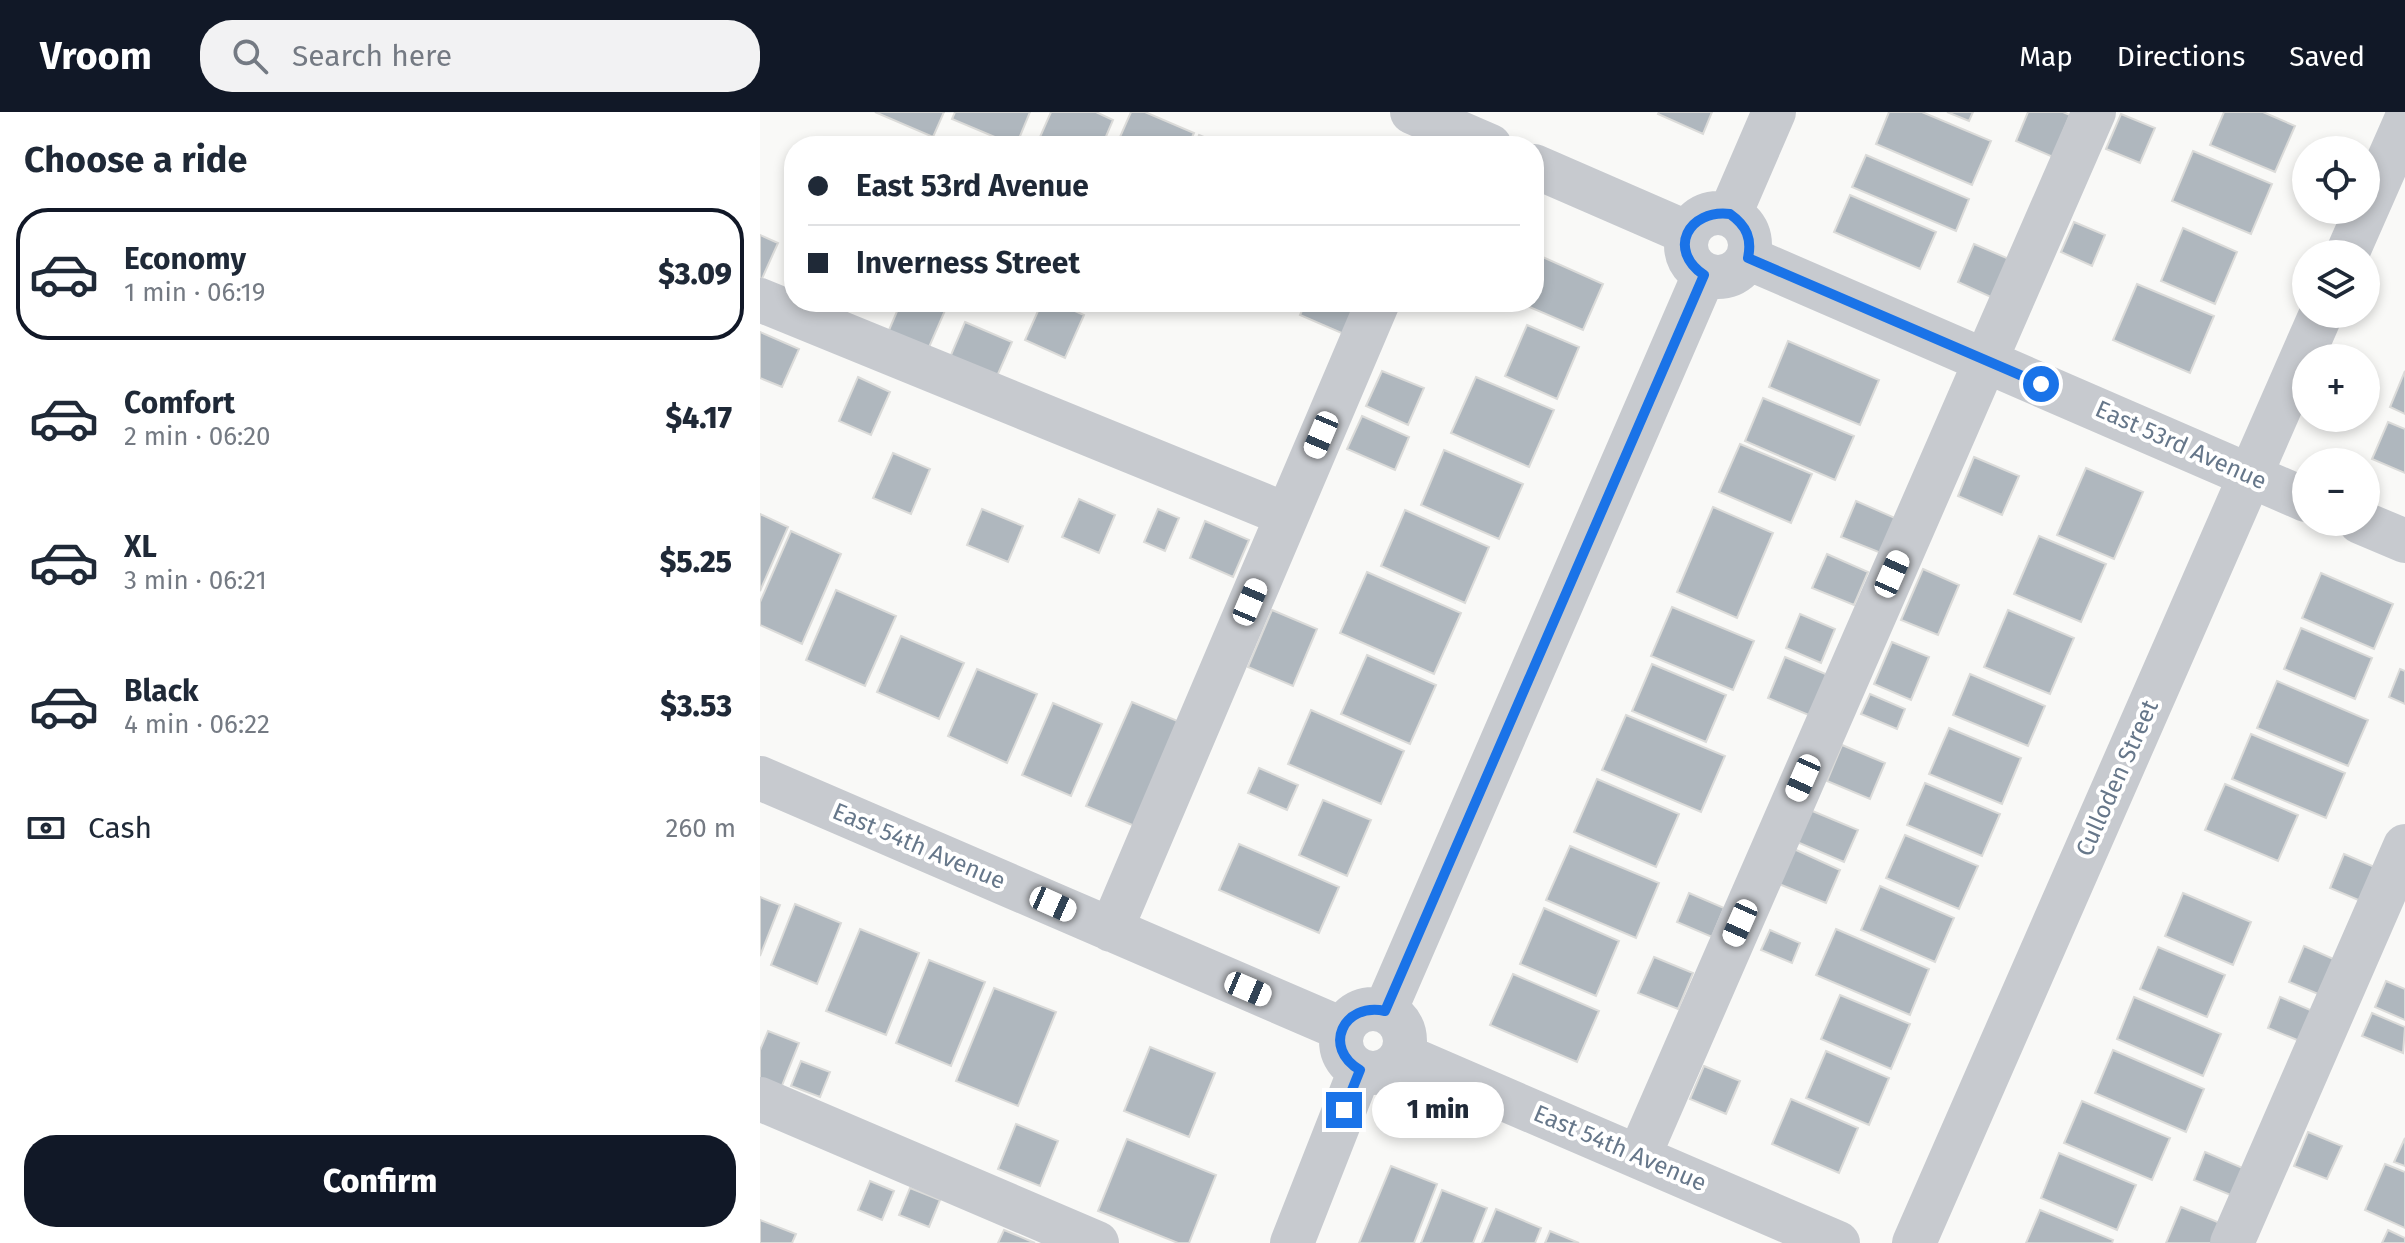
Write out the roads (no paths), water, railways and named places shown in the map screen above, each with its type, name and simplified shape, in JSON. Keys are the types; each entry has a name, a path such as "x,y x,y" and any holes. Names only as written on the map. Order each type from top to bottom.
{"street":[{"path":"1412,112 1455,136"},
{"path":"1730,214 1774,112"},
{"path":"1639,1156 2094,112"},
{"path":"2353,240 2405,122"},
{"path":"1544,170 1688,233"},
{"path":"1710,213 1730,214 1746,229 1748,258 1733,273 1714,278 1704,275 1690,262 1686,253 1688,233 1692,224 1710,213"},
{"name":"East 53rd Avenue","path":"1748,258 2292,494"},
{"path":"1385,1011 1704,275"},
{"path":"760,300 784,310"},
{"path":"789,312 1287,515"},
{"path":"1111,930 1374,312"},
{"name":"Culloden Street","path":"1914,1243 2315,328"},
{"path":"2380,530 2405,541"},
{"name":"East 54th Avenue","path":"760,778 1342,1029"},
{"path":"2232,1243 2405,846"},
{"path":"1365,1009 1385,1011 1401,1024 1405,1034 1402,1055 1397,1063 1380,1073 1360,1070 1345,1058 1341,1049 1342,1029 1355,1013 1365,1009"},
{"name":"East 54th Avenue","path":"1402,1055 1838,1243"},
{"path":"1292,1243 1360,1070"},
{"path":"760,1099 1097,1243"}]}
